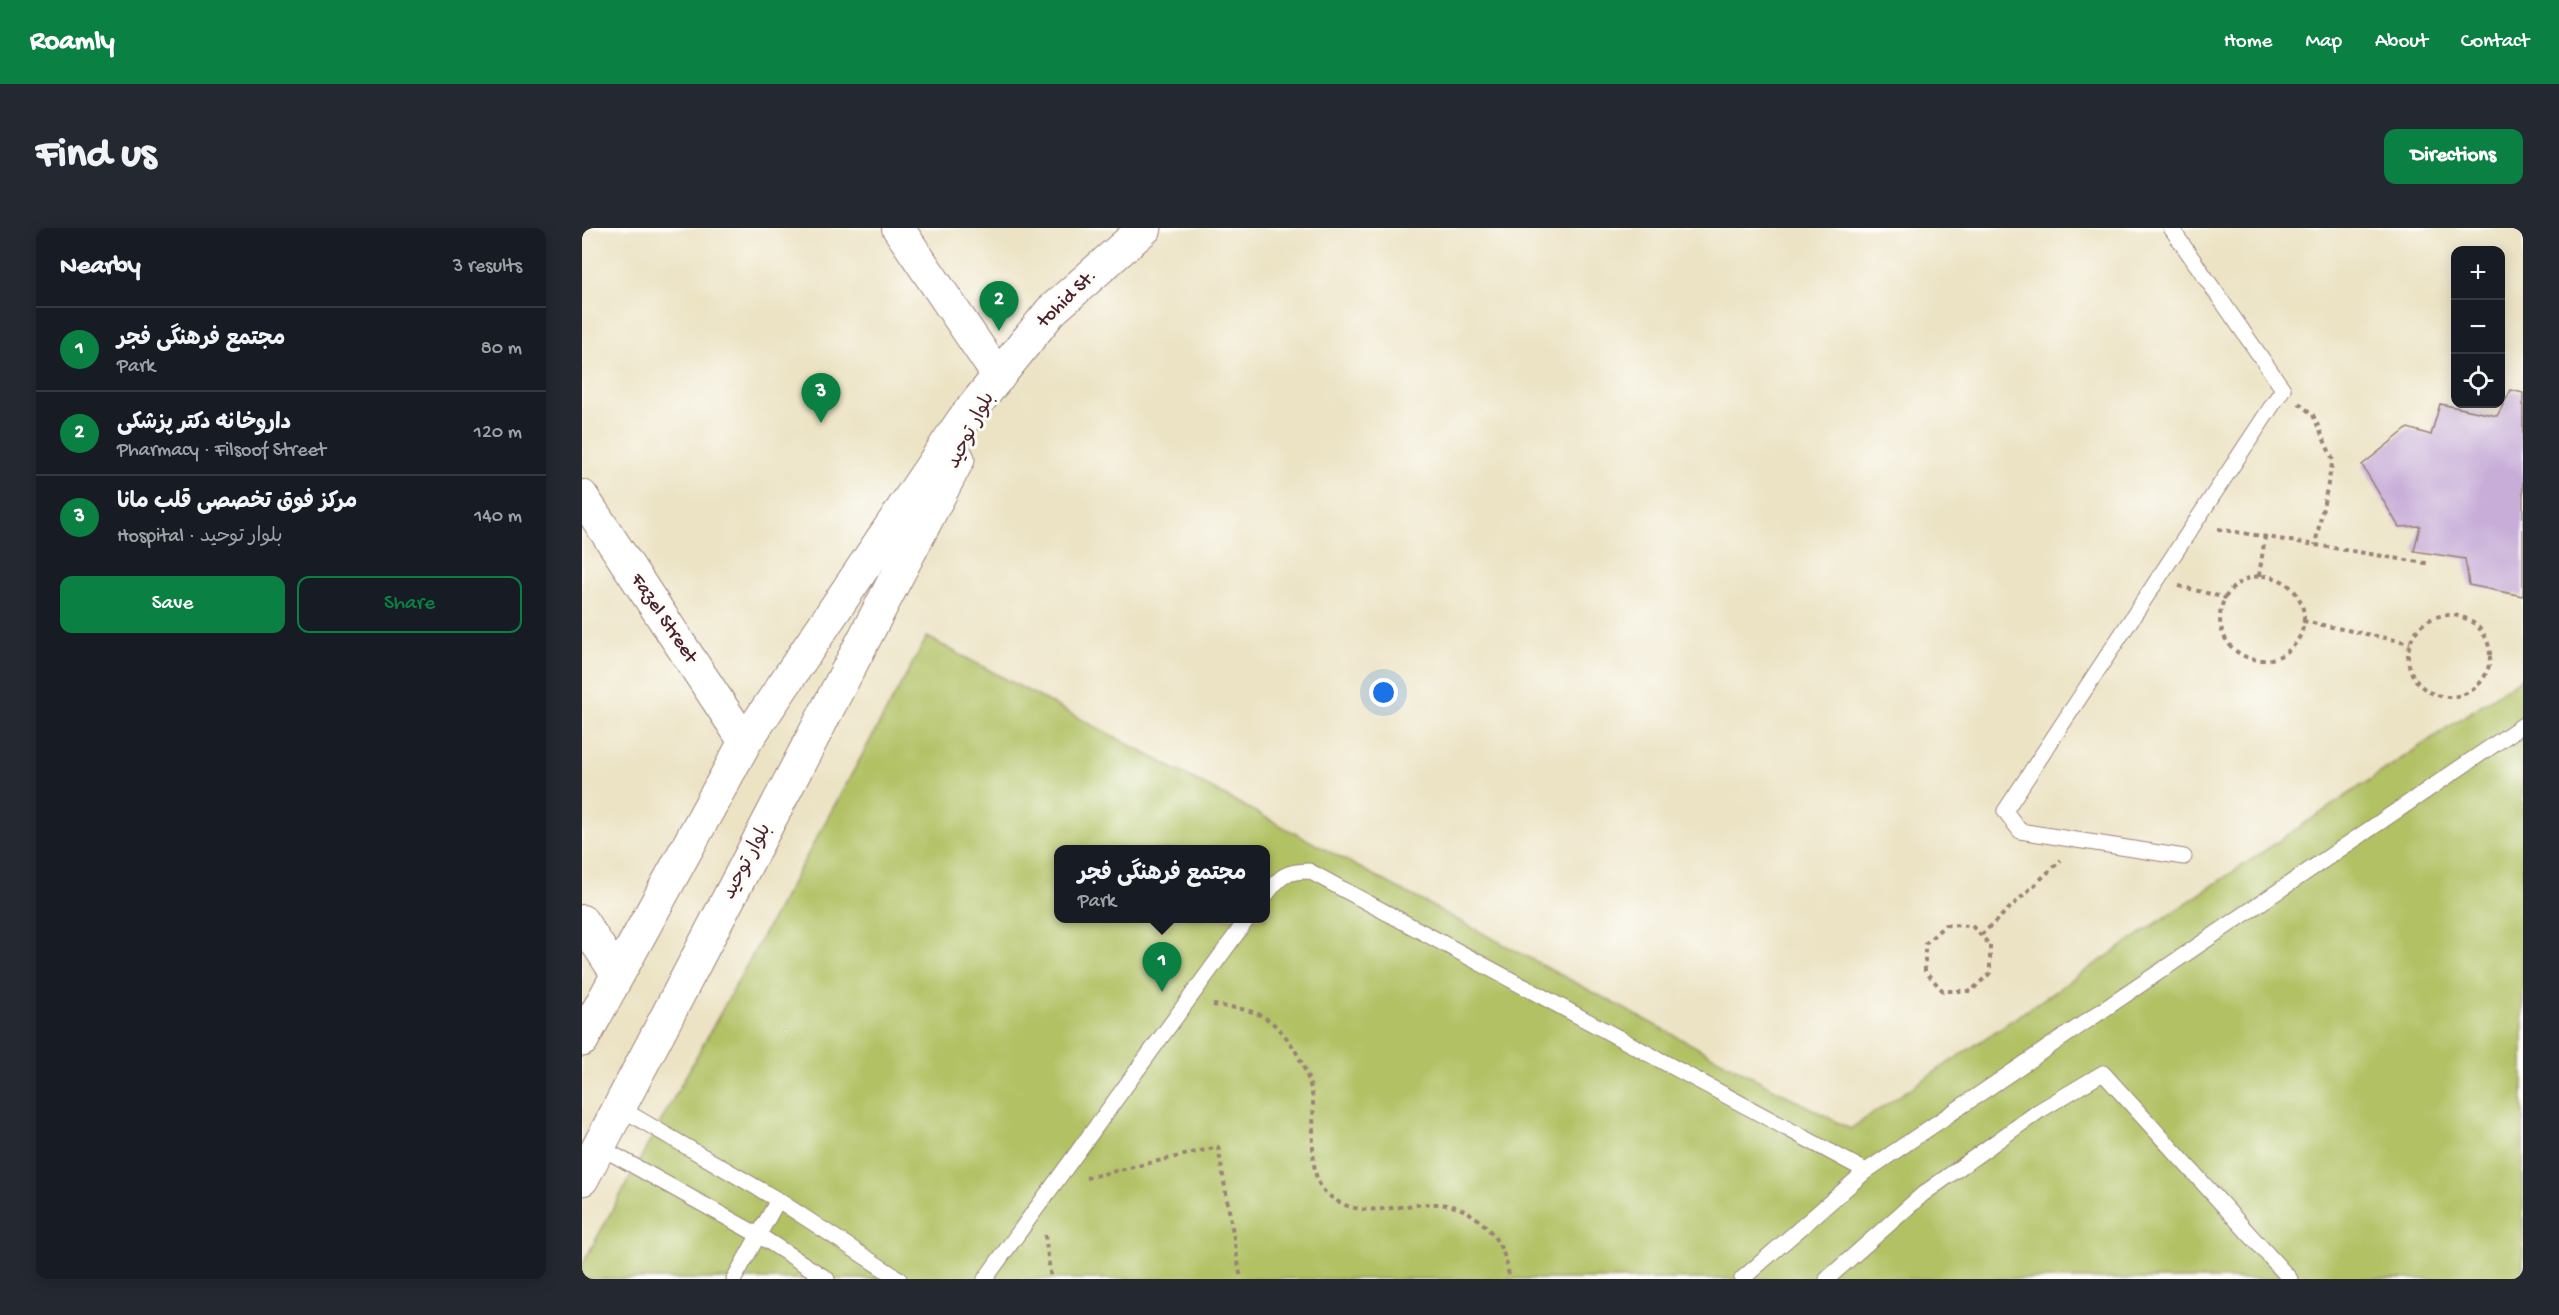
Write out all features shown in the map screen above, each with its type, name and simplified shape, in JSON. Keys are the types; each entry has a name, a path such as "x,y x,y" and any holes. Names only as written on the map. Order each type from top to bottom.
{"main road":[{"name":"tohid St.","path":"999,377 1051,311 1145,228"},
{"name":"بلوار توحید","path":"582,1040 745,742 963,420 999,377"},
{"name":"بلوار توحید","path":"582,1179 999,377"}],"street":[{"path":"898,228 999,377"},
{"name":"Fazel Street","path":"582,496 745,742"},
{"path":"582,921 617,974"}],"lane":[{"path":"2172,228 2283,389 2005,811 2020,831 2184,857"},
{"path":"1742,1279 1866,1171 2523,725"},
{"path":"1270,890 1291,871 1309,871 1866,1171"},
{"path":"985,1279 1244,923"},
{"path":"1827,1279 1923,1194 2039,1111 2103,1073 2290,1279"},
{"path":"620,1108 778,1200 899,1279"},
{"path":"600,1147 760,1236 827,1279"},
{"path":"734,1279 778,1200"}],"path":[{"path":"2283,389 2313,415 2333,460 2315,545"},
{"path":"2196,524 2431,564"},
{"path":"2259,576 2265,537"},
{"path":"2251,576 2274,576 2293,588 2303,608 2303,630 2291,649 2272,660 2250,659 2231,648 2220,628 2221,606 2226,598 2232,587 2251,576"},
{"path":"2158,581 2226,598"},
{"path":"2453,614 2475,623 2489,642 2490,666 2478,687 2457,698 2433,696 2414,681 2407,658 2410,643 2412,635 2429,618 2453,614"},
{"path":"2303,621 2410,643"},
{"path":"1980,935 2082,841"},
{"path":"1945,926 1972,926 1980,935 1990,945 1990,973 1971,992 1944,991 1925,971 1925,944 1945,926"},
{"path":"1189,1000 1258,1014 1287,1037 1299,1055 1312,1095 1314,1171 1323,1190 1342,1206 1370,1211 1436,1202 1461,1209 1482,1222 1499,1242 1508,1266 1509,1279"},
{"path":"1054,1186 1218,1147 1241,1279"},
{"path":"1040,1204 1051,1279"}],"green space":[{"path":"927,637 1850,1129 2523,677 2523,1279 582,1279 582,1265"}],"building":[{"path":"2511,390 2523,393 2523,596 2469,585 2465,559 2414,551 2420,526 2399,527 2362,465 2408,428 2431,435 2440,404 2497,416 2501,408 2505,408 2505,401"}],"place":[{"name":"داروخانه دکتر پزشکی","path":"999,331"},
{"name":"مرکز فوق تخصصی قلب مانا","path":"821,423"},
{"name":"مجتمع فرهنگی فجر","path":"1162,992"}]}
